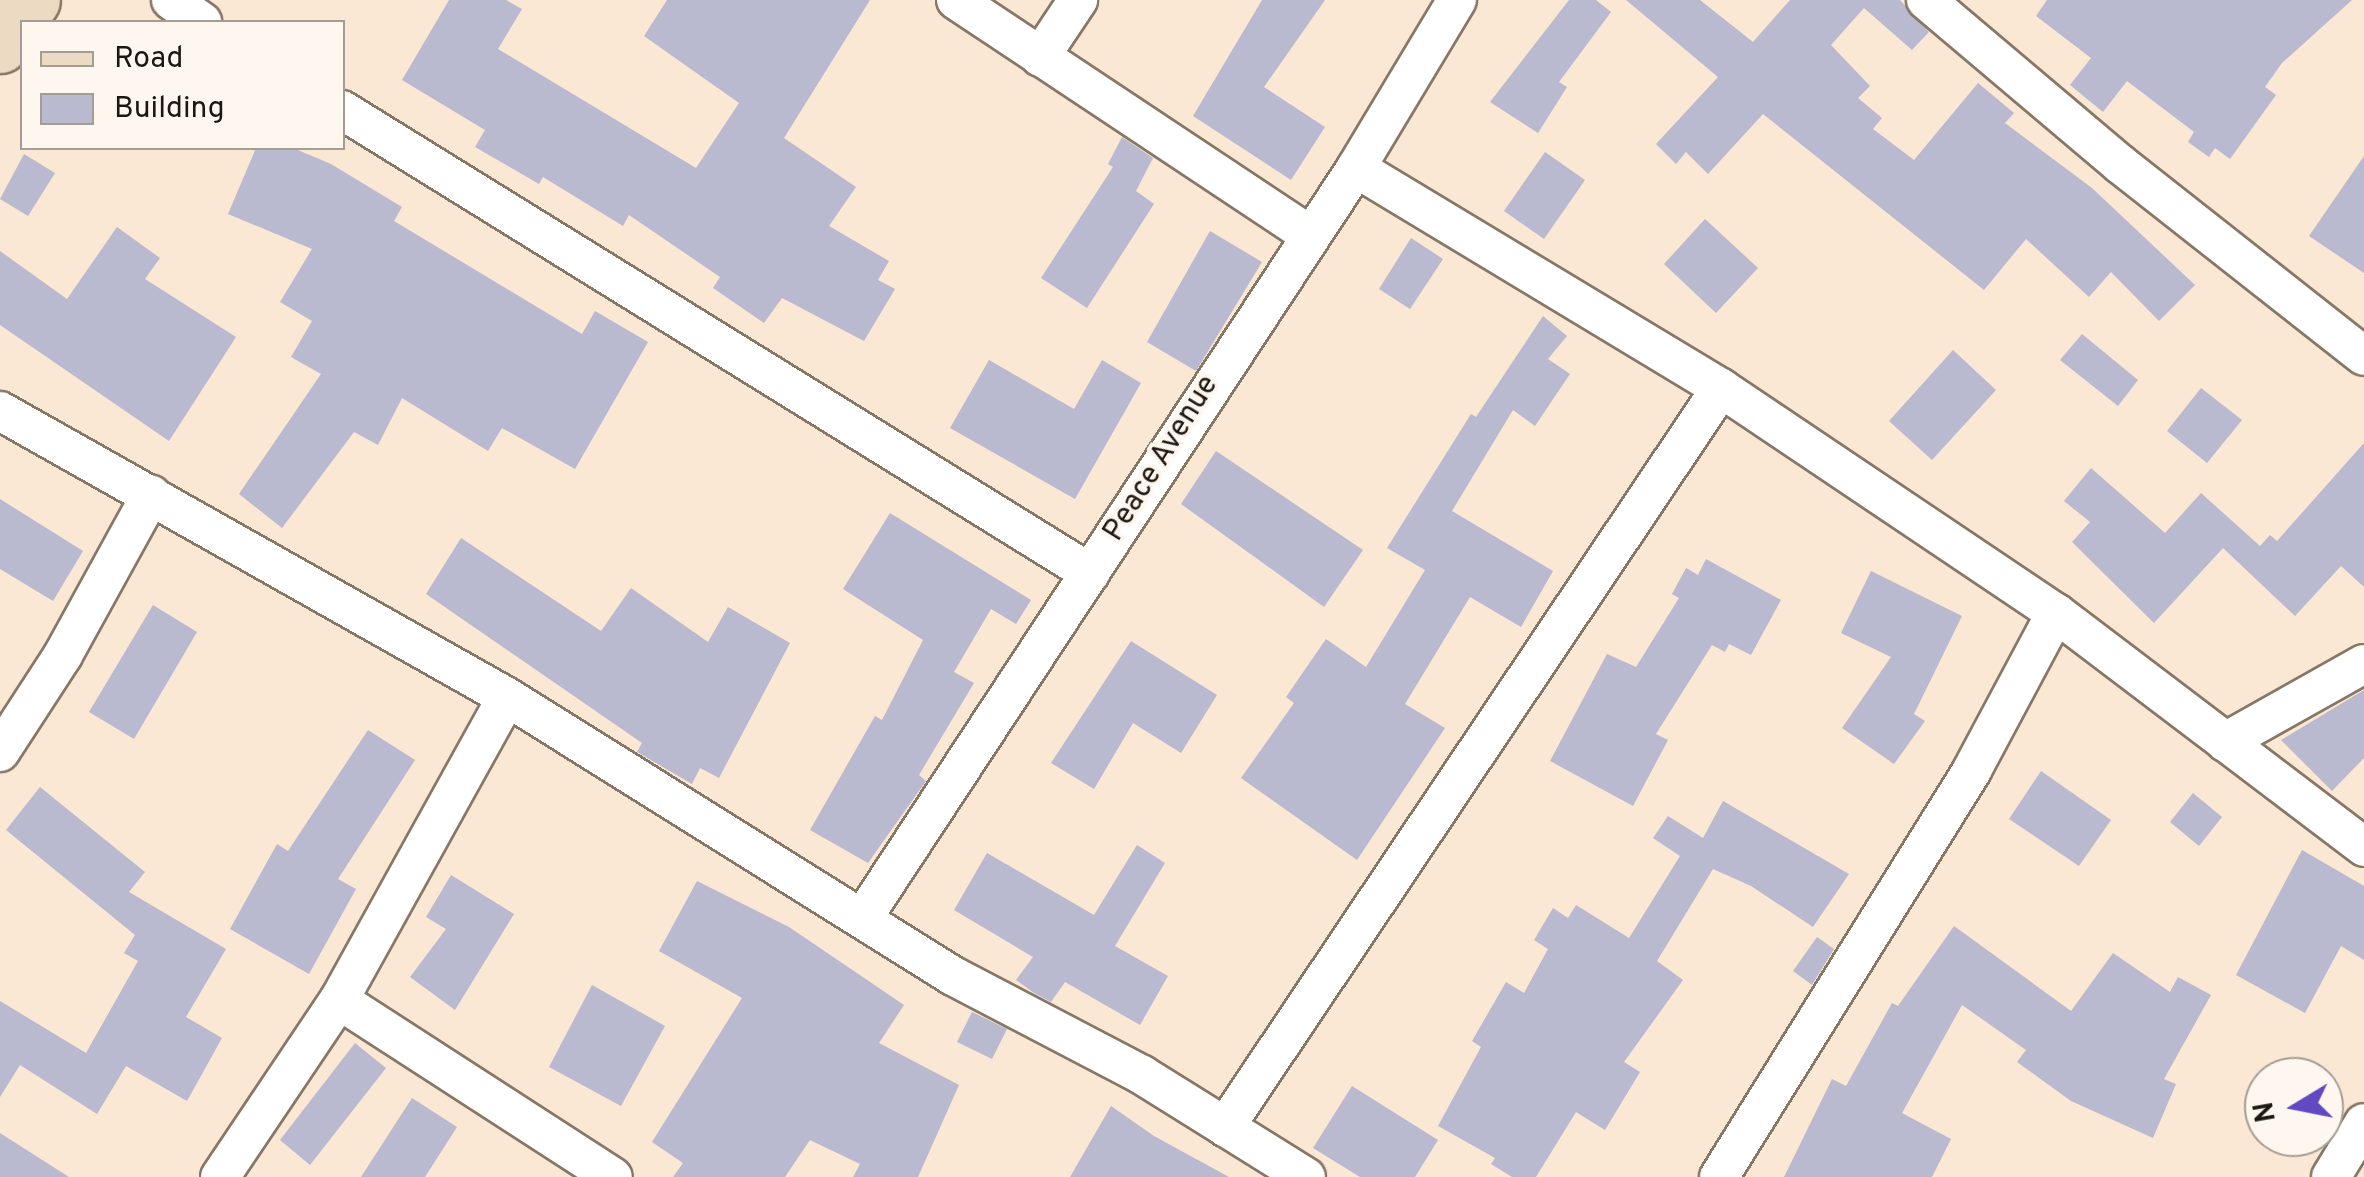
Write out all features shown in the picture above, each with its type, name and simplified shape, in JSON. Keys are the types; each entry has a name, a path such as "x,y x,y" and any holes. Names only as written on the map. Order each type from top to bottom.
{"street":[{"path":"0,45 32,0"},
{"path":"171,0 199,20"},
{"path":"956,0 1311,236"},
{"path":"1040,56 1078,0"},
{"path":"1926,0 2364,356"},
{"name":"Peace Avenue","path":"864,916 1356,168 1453,2"},
{"path":"345,112 1090,574"},
{"path":"1356,168 1721,388 2056,613 2364,847"},
{"path":"1225,1126 1721,388"},
{"path":"0,411 507,696 800,884 864,916 954,976 1225,1126 1306,1177"},
{"path":"0,752 63,655 151,496"},
{"path":"1719,1177 1972,770 2056,613"},
{"path":"2225,742 2364,664"},
{"path":"220,1177 339,1000 507,696"},
{"path":"339,1000 613,1177"},
{"path":"2331,1177 2364,1123"}],"building":[{"path":"449,0 506,0 522,9 498,49 696,168 739,103 644,36 667,0 870,0 784,138 856,187 829,226 889,261 878,280 895,289 864,341 782,298 764,323 713,288 720,277 629,215 623,226 543,177 539,184 475,147 485,130 402,80"},
{"path":"1262,0 1325,0 1264,87 1325,127 1291,180 1193,116"},
{"path":"1569,0 1596,0 1611,12 1559,82 1567,87 1538,133 1490,102"},
{"path":"1626,0 1700,0 1753,42 1790,0 1900,0 1929,32 1912,50 1864,8 1831,45 1870,86 1858,98 1882,118 1873,129 1914,160 1978,83 2014,113 2005,123 2092,188 2195,285 2159,321 2111,272 2089,297 2026,239 1984,290 1763,114 1708,174 1686,152 1676,164 1656,144 1718,77"},
{"path":"2047,0 2352,0 2282,63 2265,87 2276,95 2230,159 2215,148 2209,157 2188,142 2194,132 2127,81 2103,112 2070,85 2091,58 2036,16"},
{"path":"1122,137 1153,158 1136,191 1154,204 1087,308 1041,278 1113,167 1108,164"},
{"path":"255,150 298,150 331,164 402,207 394,221 582,334 595,311 648,342 575,469 502,428 488,451 402,398 378,445 354,432 282,528 239,494 321,374 291,357 312,321 280,302 312,249 228,214"},
{"path":"1545,152 1585,180 1544,239 1504,211"},
{"path":"24,154 55,173 28,216 0,199"},
{"path":"2364,156 2364,273 2309,236"},
{"path":"1705,219 1758,268 1716,313 1664,264"},
{"path":"117,227 160,258 145,279 236,337 169,441 0,325 0,251 67,299"},
{"path":"1210,231 1262,262 1196,371 1147,342"},
{"path":"1411,238 1443,259 1410,309 1379,289"},
{"path":"1543,316 1567,336 1548,359 1570,374 1535,426 1513,410 1452,511 1553,571 1521,627 1470,597 1405,704 1445,728 1357,860 1241,778 1294,703 1286,697 1326,639 1366,667 1425,570 1387,548 1471,414 1476,417"},
{"path":"2082,334 2138,380 2118,406 2060,360"},
{"path":"1953,350 1996,390 1932,460 1889,421"},
{"path":"989,360 1074,409 1102,360 1141,383 1075,499 950,428"},
{"path":"2201,388 2242,420 2207,463 2167,431"},
{"path":"2364,443 2364,587 2341,566 2295,616 2223,548 2154,623 2072,542 2090,522 2064,501 2091,468 2165,533 2201,493 2260,546 2270,535 2277,541"},
{"path":"1216,451 1363,550 1324,607 1181,504"},
{"path":"0,499 83,551 53,601 0,569"},
{"path":"890,513 1031,600 1016,624 991,609 954,672 974,683 919,775 926,781 868,863 810,830 875,716 882,720 923,640 843,589"},
{"path":"461,538 601,631 631,588 708,642 728,607 790,643 719,778 700,768 692,784 637,752 642,743 426,594"},
{"path":"1706,559 1781,600 1751,655 1729,644 1725,652 1712,645 1656,734 1668,740 1633,806 1550,761 1607,654 1636,667 1679,598 1672,594 1686,568 1698,575"},
{"path":"1871,571 1962,616 1914,714 1925,721 1894,764 1842,728 1891,657 1841,633"},
{"path":"153,605 197,632 134,739 89,712"},
{"path":"1131,641 1217,695 1181,753 1133,723 1094,789 1051,763"},
{"path":"2364,690 2364,758 2332,791 2281,740"},
{"path":"368,730 415,760 338,879 356,889 309,974 230,929 277,844 288,851"},
{"path":"2041,771 2111,820 2079,866 2009,819"},
{"path":"40,787 145,872 129,892 226,949 186,1017 222,1038 187,1101 126,1066 97,1114 20,1065 0,1097 0,1001 86,1053 138,961 124,953 135,935 6,830"},
{"path":"2193,793 2222,817 2199,846 2170,822"},
{"path":"1723,801 1849,874 1813,927 1751,886 1713,869 1657,961 1683,980 1624,1062 1640,1072 1605,1130 1576,1112 1536,1177 1512,1177 1491,1164 1495,1158 1438,1126 1481,1047 1472,1041 1506,982 1524,993 1548,949 1534,940 1553,908 1568,918 1576,905 1629,938 1680,856 1653,838 1668,816 1703,838"},
{"path":"1137,845 1165,863 1115,946 1168,976 1140,1025 1065,982 1051,1002 1034,993 1016,980 1033,957 954,910 987,853 1094,915"},
{"path":"2302,850 2364,886 2364,960 2341,946 2305,1013 2236,975"},
{"path":"451,875 514,914 455,1010 410,977 446,929 426,917"},
{"path":"697,881 789,927 904,1005 879,1043 959,1085 918,1177 853,1177 860,1164 810,1140 785,1177 673,1177 683,1163 652,1142 742,998 659,951"},
{"path":"1954,926 2071,1011 2113,953 2170,992 2178,977 2211,995 2164,1079 2176,1084 2153,1138 2071,1101 2017,1062 2026,1050 1962,1005 1902,1113 1951,1139 1932,1177 1784,1177 1832,1079 1846,1086 1892,1003 1898,1006"},
{"path":"1817,937 1834,949 1812,985 1793,971"},
{"path":"592,985 665,1026 621,1106 549,1067"},
{"path":"972,1012 1007,1029 992,1059 957,1042"},
{"path":"355,1043 386,1068 310,1165 280,1140"},
{"path":"1352,1086 1438,1140 1415,1177 1360,1177 1313,1148"},
{"path":"412,1098 457,1127 425,1177 361,1177"},
{"path":"1111,1106 1154,1136 1229,1177 1070,1177"},
{"path":"0,1133 69,1177 0,1177"}]}
